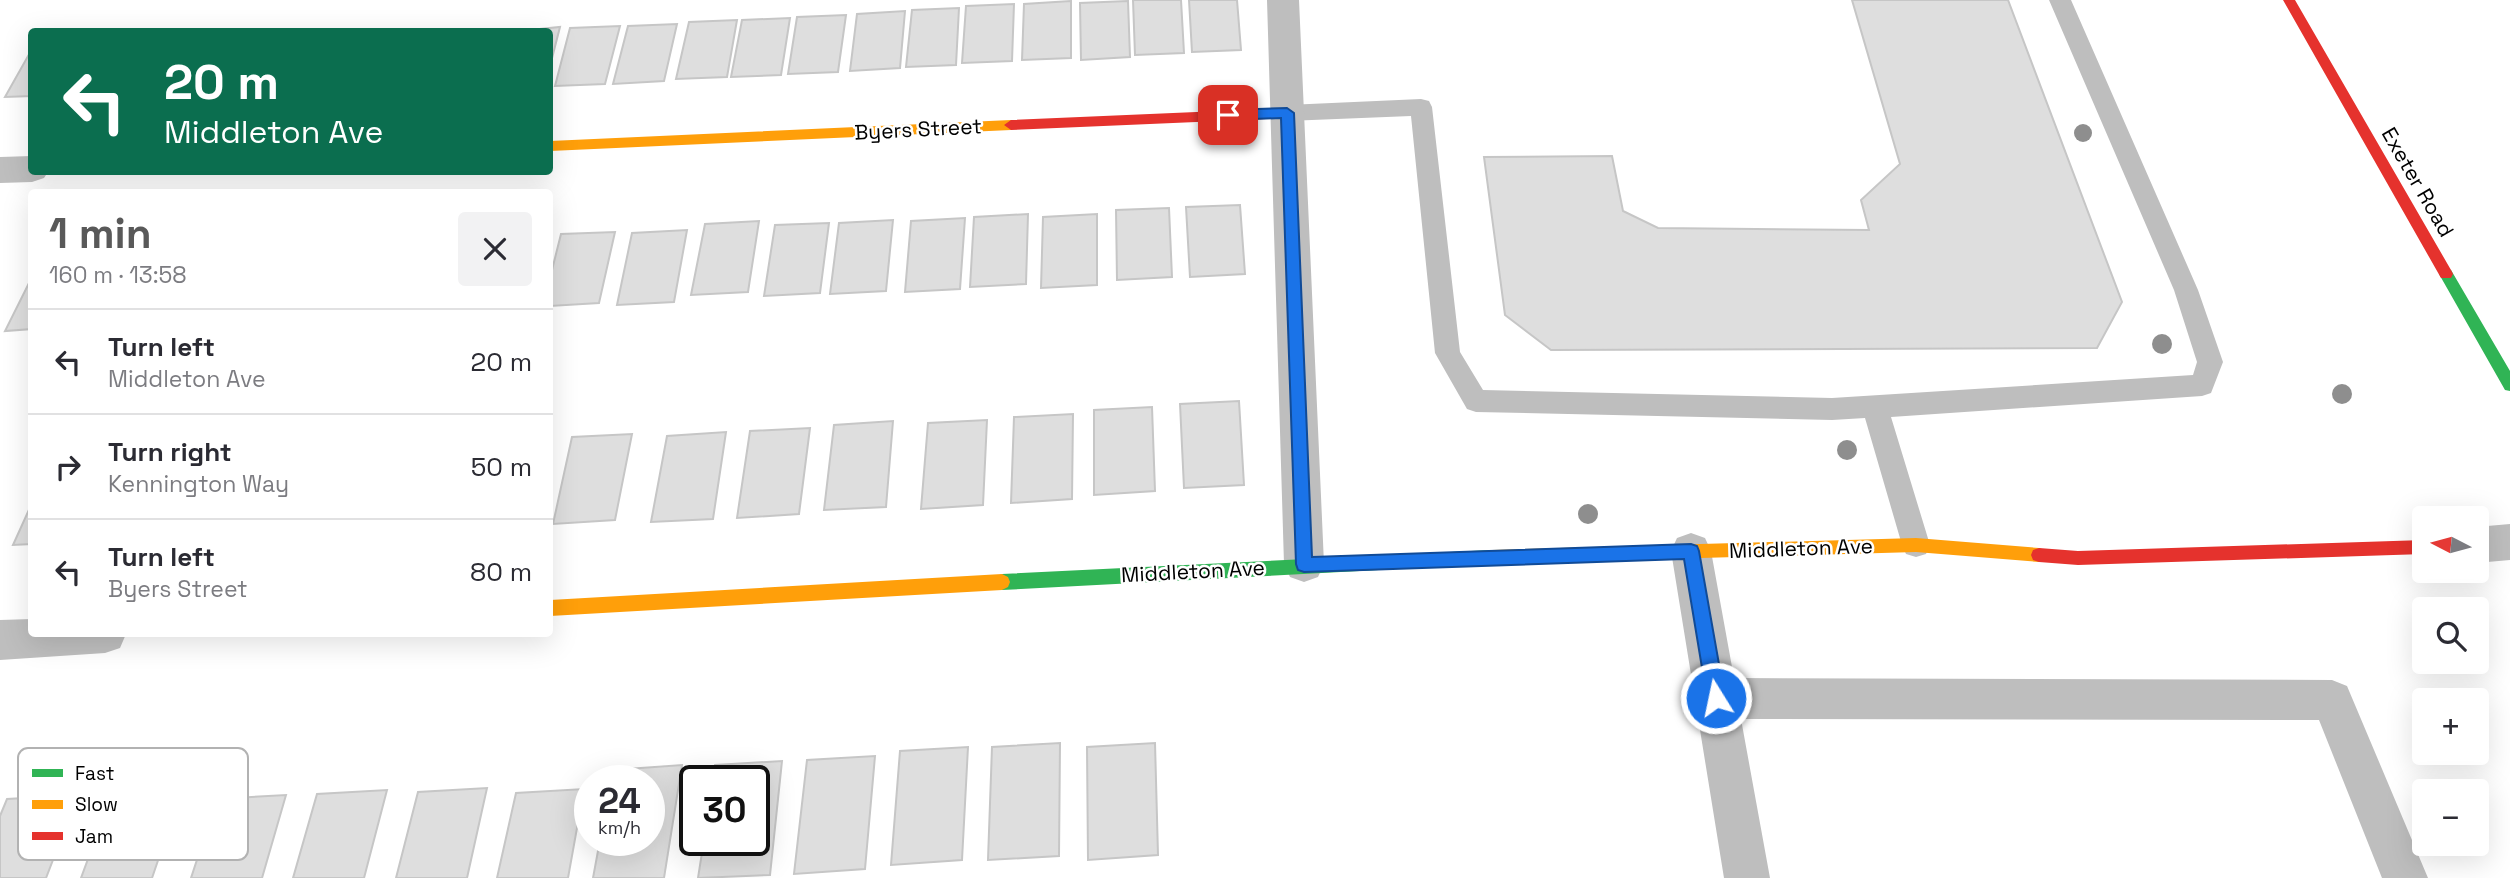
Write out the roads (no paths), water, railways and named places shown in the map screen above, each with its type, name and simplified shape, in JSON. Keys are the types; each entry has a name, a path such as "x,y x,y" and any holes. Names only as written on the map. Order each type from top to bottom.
{"street":[{"path":"1283,0 1304,564"},
{"name":"Exeter Road","path":"2289,0 2510,385"},
{"name":"Byers Street","path":"553,146 1287,113"},
{"path":"0,170 28,169"},
{"path":"2489,544 2510,542"},
{"name":"Middleton Ave","path":"553,608 1304,564 1691,551 1916,545 2078,558 2412,547"},
{"path":"1691,551 1747,878"},
{"path":"0,640 52,637"},
{"path":"1716,698 2332,700 2405,878"}],"lane":[{"path":"1287,113 1421,107 1448,353 1476,401 1832,409 2202,385 2210,362 2186,290 2060,0"},
{"path":"1875,407 1916,545"}]}
